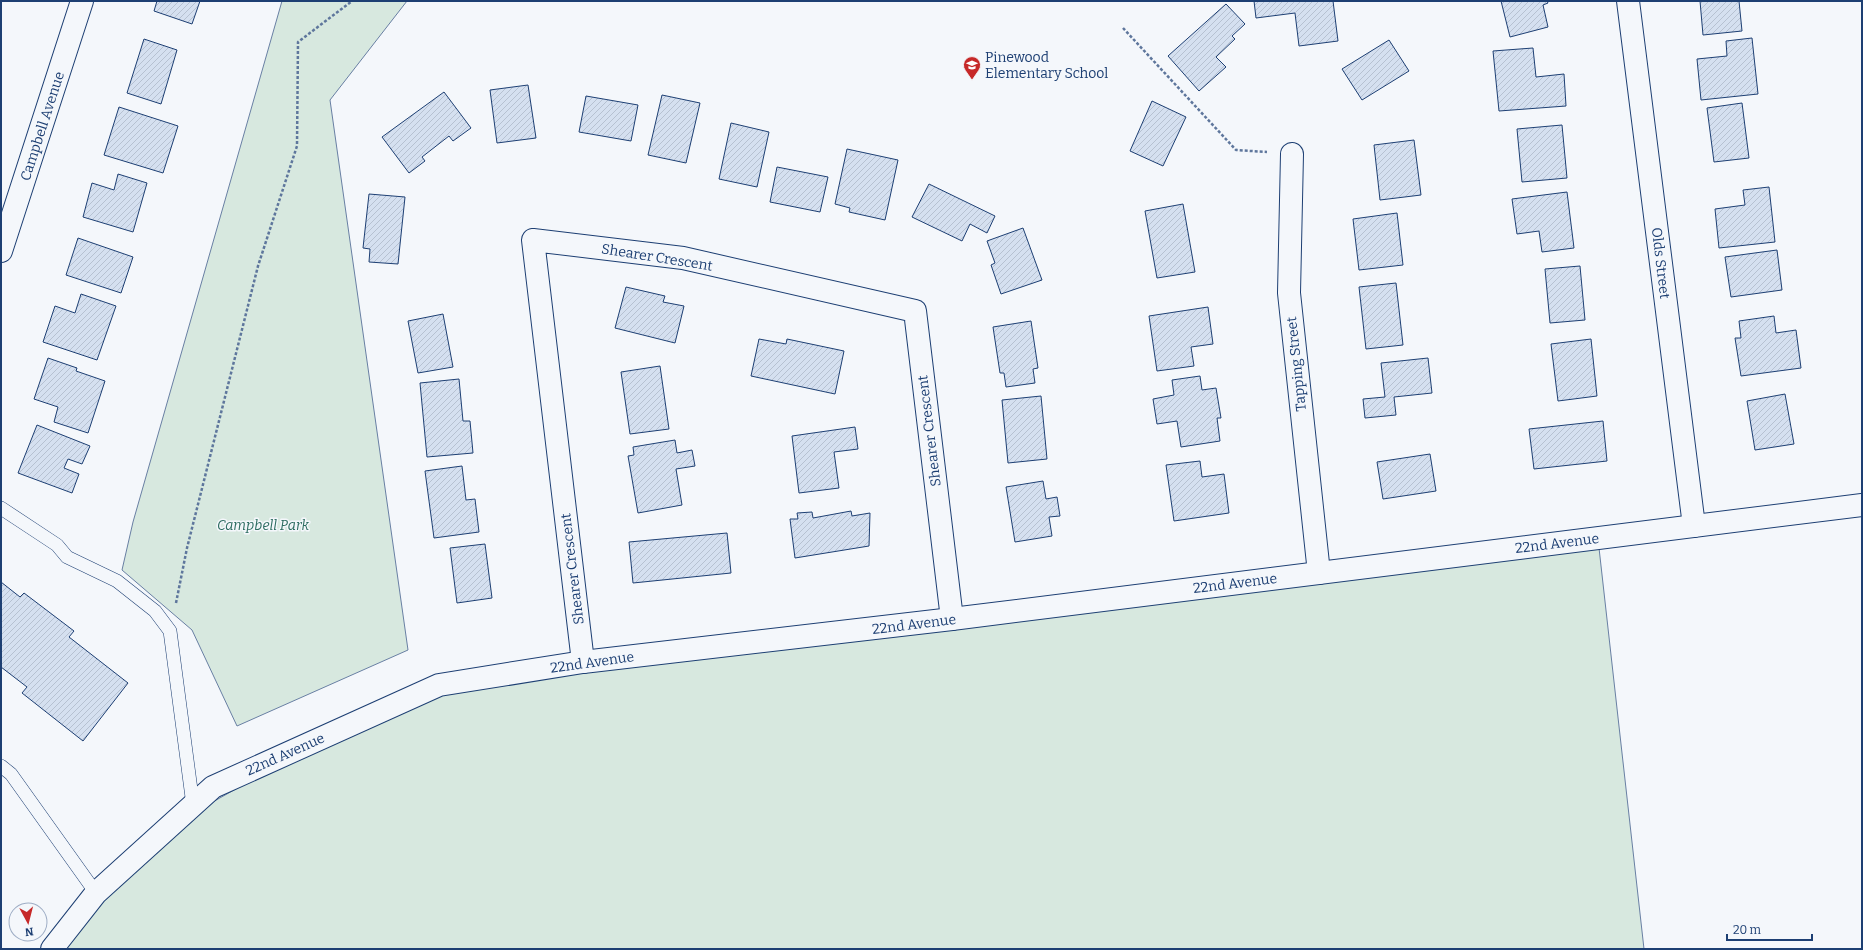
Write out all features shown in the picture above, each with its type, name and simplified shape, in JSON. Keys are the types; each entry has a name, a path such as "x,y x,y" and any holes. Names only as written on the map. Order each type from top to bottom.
{"street":[{"name":"Campbell Avenue","path":"1,251 82,1"},
{"name":"Olds Street","path":"1628,1 1694,526"},
{"name":"Tapping Street","path":"1292,154 1289,293 1319,573"},
{"name":"Shearer Crescent","path":"583,662 533,240 683,258 915,311 952,619"},
{"name":"22nd Avenue","path":"52,949 96,893 213,787 439,685 583,662 952,619 1862,505"}],"lane":[{"path":"1,508 57,545 67,557 117,581 155,611 170,631 193,805"},
{"path":"1,766 11,774 96,893"}],"path":[{"path":"170,631 187,548 258,266 297,146 298,42 352,1"},
{"path":"1123,28 1236,150 1292,154"}],"green space":[{"name":"Campbell Park","path":"282,1 407,1 330,100 408,650 237,726 192,630 122,570 133,522"},
{"path":"1598,539 1644,949 58,949 140,843 390,702 574,669"}],"building":[{"path":"157,1 200,1 192,24 154,11"},
{"path":"1254,1 1333,1 1338,41 1299,46 1295,13 1256,18"},
{"path":"1501,1 1547,1 1548,3 1543,5 1548,27 1510,37"},
{"path":"1700,1 1739,1 1742,31 1703,35"},
{"path":"1226,4 1245,24 1232,36 1235,39 1216,57 1226,67 1199,91 1168,56"},
{"path":"1752,38 1758,94 1701,100 1697,59 1727,56 1726,41"},
{"path":"144,39 177,50 161,104 127,93"},
{"path":"1389,40 1409,71 1362,100 1342,69"},
{"path":"1533,48 1536,77 1564,74 1566,106 1499,111 1493,51"},
{"path":"528,85 536,138 497,143 490,90"},
{"path":"444,92 471,128 453,141 449,136 422,157 425,161 409,173 382,137"},
{"path":"662,95 700,103 686,163 648,155"},
{"path":"586,96 638,105 631,141 579,132"},
{"path":"1152,101 1186,117 1163,166 1130,151"},
{"path":"1742,103 1749,158 1714,162 1707,108"},
{"path":"119,107 178,126 163,173 104,155"},
{"path":"731,123 769,132 757,187 719,179"},
{"path":"1562,125 1567,178 1522,182 1517,129"},
{"path":"1414,140 1421,195 1380,200 1374,145"},
{"path":"847,149 898,160 885,220 849,212 850,208 835,204"},
{"path":"777,167 828,177 820,212 770,202"},
{"path":"118,174 147,183 133,232 83,217 92,183 114,190"},
{"path":"929,184 995,216 987,233 970,224 962,241 912,217"},
{"path":"1769,187 1775,242 1719,248 1715,209 1745,205 1743,190"},
{"path":"1567,192 1574,248 1542,252 1539,231 1517,234 1512,199"},
{"path":"369,194 405,197 398,264 369,262 370,249 363,248"},
{"path":"1183,204 1195,272 1157,278 1145,211"},
{"path":"1397,213 1403,265 1359,270 1353,219"},
{"path":"1023,228 1042,280 1001,294 991,265 995,263 987,241"},
{"path":"78,238 133,257 121,293 66,275"},
{"path":"1777,250 1782,290 1731,297 1725,257"},
{"path":"1580,266 1585,320 1550,323 1545,269"},
{"path":"1396,283 1403,345 1366,349 1359,287"},
{"path":"626,287 665,296 663,302 684,306 675,343 615,328"},
{"path":"81,294 116,306 97,360 43,342 55,306 75,313"},
{"path":"1208,307 1213,344 1191,347 1194,366 1157,371 1149,316"},
{"path":"443,314 453,367 418,373 408,321"},
{"path":"1774,316 1776,333 1796,330 1801,368 1741,376 1735,338 1741,338 1739,321"},
{"path":"1031,321 1038,368 1033,369 1035,383 1006,387 1004,373 1000,373 993,327"},
{"path":"759,339 786,344 787,339 844,351 835,394 751,376"},
{"path":"1591,339 1597,396 1558,401 1551,344"},
{"path":"48,358 77,368 76,371 105,381 88,433 54,422 58,407 34,399"},
{"path":"1428,358 1432,393 1394,397 1396,415 1365,418 1363,399 1385,397 1381,363"},
{"path":"660,366 669,429 630,434 621,372"},
{"path":"1200,376 1202,390 1216,388 1221,418 1217,418 1220,441 1181,447 1177,421 1157,424 1153,399 1174,395 1172,380"},
{"path":"459,379 463,421 470,421 473,453 427,457 420,383"},
{"path":"1785,394 1794,444 1755,450 1747,401"},
{"path":"1041,396 1047,459 1008,463 1002,400"},
{"path":"1603,421 1607,461 1534,469 1529,429"},
{"path":"37,425 90,446 82,464 68,459 64,468 79,474 72,493 18,473"},
{"path":"855,427 858,449 834,452 839,488 799,493 792,436"},
{"path":"675,440 677,453 692,450 695,466 676,469 682,505 638,513 628,456 634,455 633,447"},
{"path":"1430,454 1436,491 1383,499 1377,462"},
{"path":"1200,461 1202,477 1224,474 1229,513 1174,521 1166,465"},
{"path":"462,466 466,500 475,499 479,532 434,538 425,471"},
{"path":"1043,481 1046,499 1057,497 1060,516 1049,517 1052,536 1015,542 1006,487"},
{"path":"851,511 852,516 870,513 869,546 795,558 790,519 798,519 797,513 812,512 813,518"},
{"path":"727,533 731,573 633,583 629,542"},
{"path":"485,544 492,598 457,603 450,548"},
{"path":"1,582 20,597 24,593 74,631 69,637 128,683 83,741 22,693 27,687 1,667"}],"place":[{"name":"Pinewood Elementary School","path":"972,80"}]}
